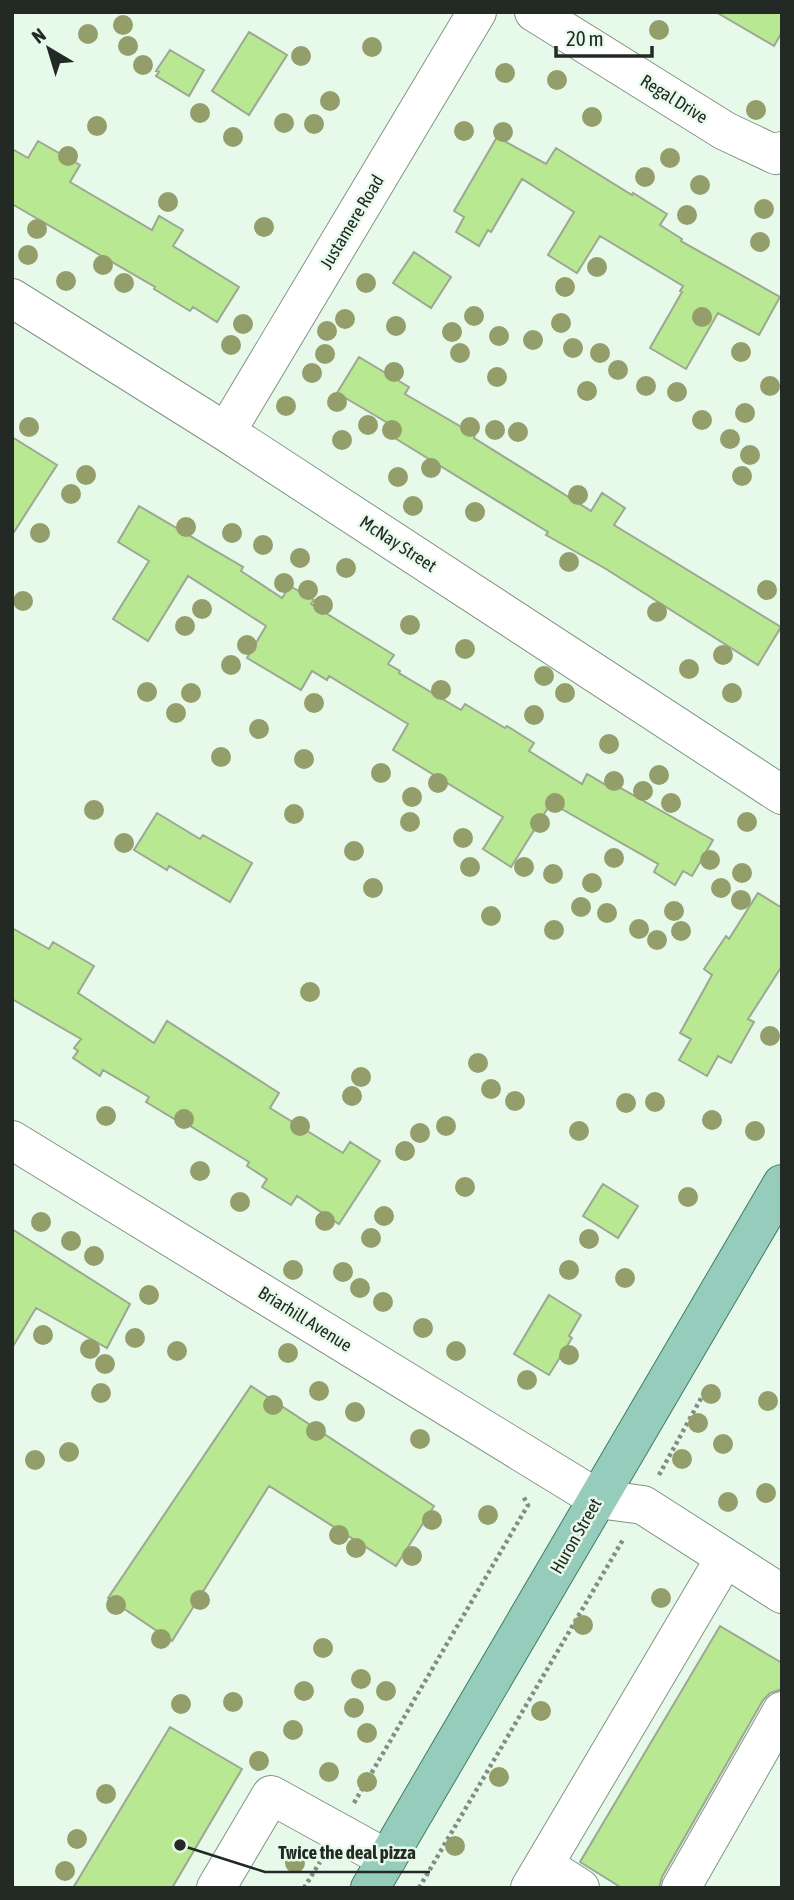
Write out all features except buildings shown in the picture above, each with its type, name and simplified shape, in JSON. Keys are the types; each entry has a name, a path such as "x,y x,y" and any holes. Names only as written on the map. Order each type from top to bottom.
{"main road":[{"name":"Huron Street","path":"378,1873 782,1184"}],"street":[{"name":"Justamere Road","path":"226,432 477,12"},
{"name":"Regal Drive","path":"534,12 725,131 776,155 782,151"},
{"name":"McNay Street","path":"12,298 226,432 782,795"},
{"name":"Briarhill Avenue","path":"12,1140 598,1499"},
{"path":"598,1499 643,1505 782,1594"},
{"path":"580,1888 537,1876 726,1558"},
{"path":"681,1888 782,1711"},
{"path":"216,1888 271,1795 337,1831 378,1873"}],"path":[{"path":"419,1888 643,1505 706,1390"},
{"path":"304,1888 528,1505 519,1490"}],"place":[{"name":"Twice the deal pizza","path":"180,1845"}]}
